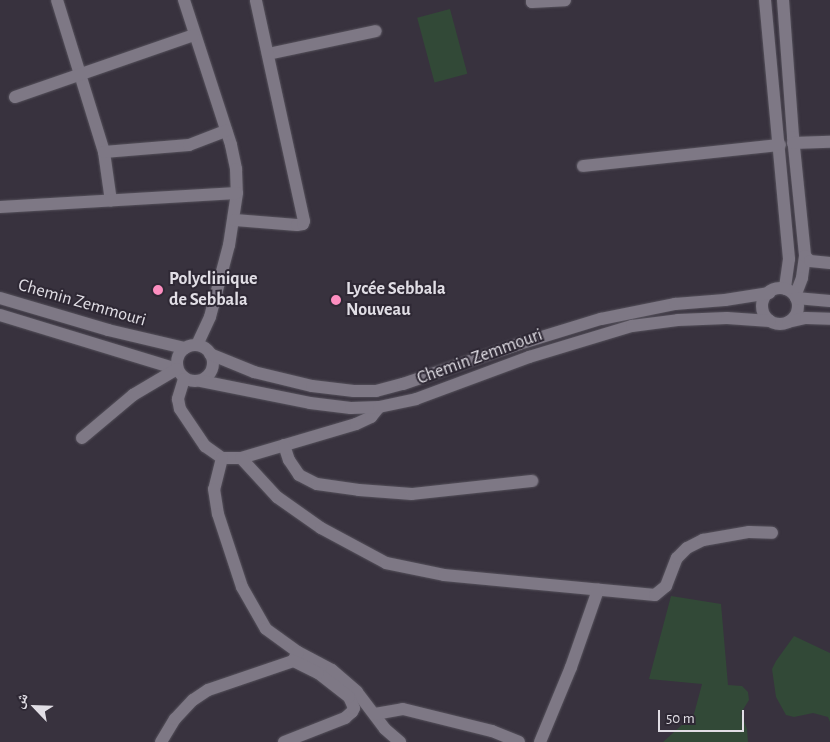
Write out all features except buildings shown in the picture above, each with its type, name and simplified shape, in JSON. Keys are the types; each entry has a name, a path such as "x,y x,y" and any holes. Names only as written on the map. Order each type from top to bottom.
{"street":[{"path":"57,0 82,74 104,152 111,200"},
{"path":"184,0 226,131 236,169 237,193 235,220 210,317 191,347 177,358 181,374 178,399 180,409 205,446 222,458 242,458 356,424 371,417 379,408"},
{"path":"235,220 297,225 303,224 304,221 256,0"},
{"path":"532,0 532,2 565,0"},
{"path":"766,0 805,256 802,278 792,294"},
{"path":"783,0 789,260 792,294 797,312 788,322"},
{"path":"268,54 376,31"},
{"path":"15,97 194,35"},
{"path":"104,152 189,144 226,131"},
{"path":"583,166 830,142"},
{"path":"0,207 237,193"},
{"path":"805,256 810,261 830,263"},
{"path":"830,301 768,292 762,307 770,321 779,324 806,318 830,319"},
{"name":"Chemin Zemmouri","path":"0,298 108,330 204,348 210,354 254,372 312,386 354,391 376,391 403,384 519,344 601,320 675,304 725,300 768,292"},
{"name":"Chemin Zemmouri","path":"0,315 181,374 192,382 201,381 310,403 351,408 379,408 416,399 529,357 632,326 708,319 770,321"},
{"path":"201,381 208,376 212,369 210,354"},
{"path":"82,438 133,395 181,374"},
{"path":"284,445 289,460 299,475 317,484 359,490 412,494 532,481"},
{"path":"222,458 214,489 218,514 242,587 266,629 296,656 349,697 354,708 345,718 284,742"},
{"path":"242,458 266,488 292,509 321,528 386,563 444,575 655,595 666,586 677,558 687,548 703,540 748,532 772,533"},
{"path":"540,742 572,667 598,590"},
{"path":"161,742 175,719 193,700 208,690 296,656 332,670 357,692 375,714 384,736 400,742"},
{"path":"375,714 403,709 492,731 519,742"}],"green space":[{"path":"450,9 467,74 434,83 417,18"},
{"path":"671,596 721,604 728,685 742,686 748,692 749,700 741,713 747,729 748,742 663,742 694,714 702,684 649,679"},
{"path":"794,636 830,653 830,722 828,717 813,713 794,717 786,715 776,697 772,669"}],"place":[{"name":"Polyclinique de Sebbala","path":"158,290"},
{"name":"Lycée Sebbala Nouveau","path":"336,300"}]}
